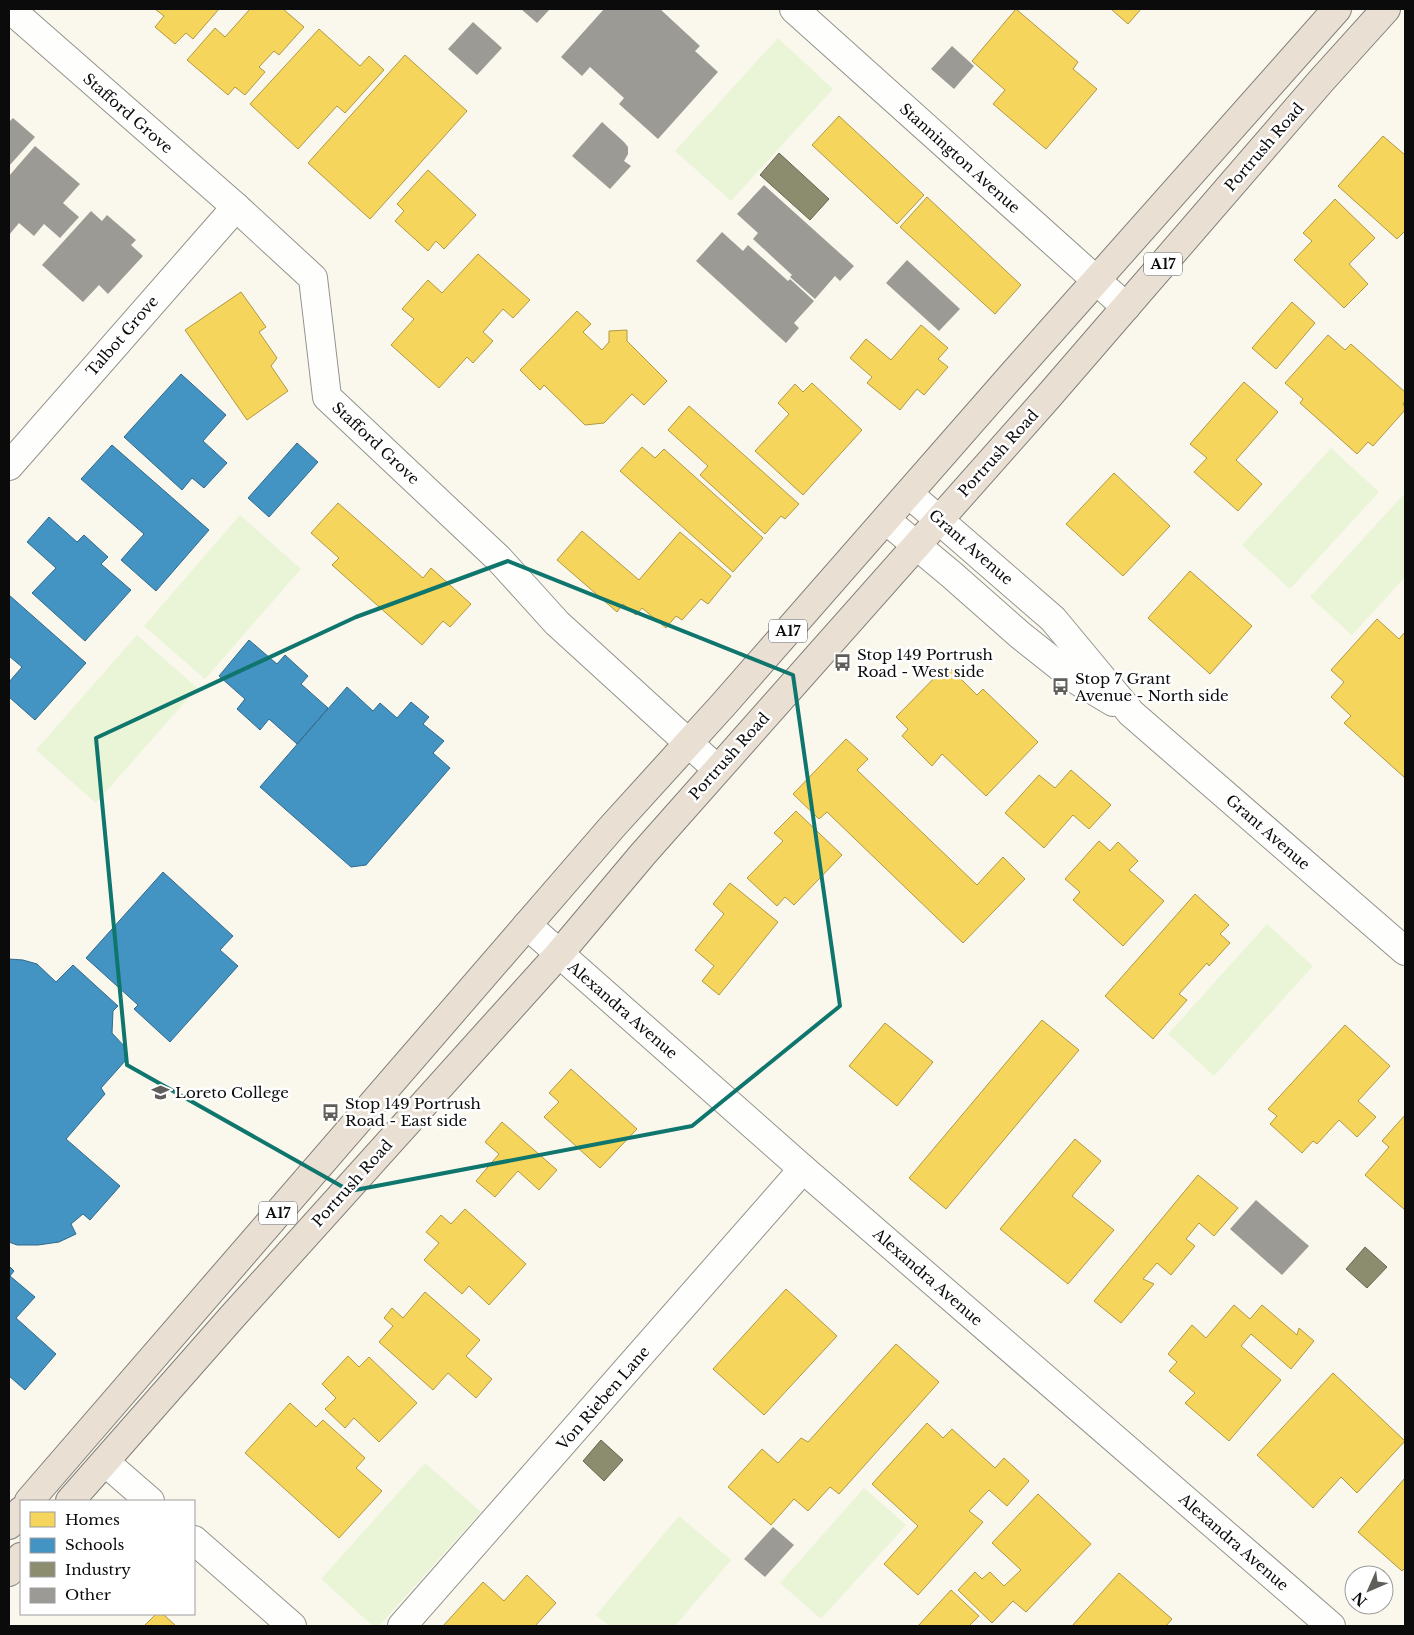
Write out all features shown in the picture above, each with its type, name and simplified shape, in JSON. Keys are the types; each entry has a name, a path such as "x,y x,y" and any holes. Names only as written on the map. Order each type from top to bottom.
{"highway":[{"name":"A17","path":"30,1500 612,827 689,743 1337,9"},
{"name":"Portrush Road","path":"71,1500 232,1317 559,954 643,854 1126,307 1321,81 1386,9"},
{"path":"9,1525 20,1512"},
{"path":"9,1572 20,1558"}],"street":[{"name":"Stafford Grove","path":"10,9 236,207 313,278 327,397 498,559 557,623 718,769"},
{"name":"Stannington Avenue","path":"794,9 1126,307"},
{"name":"Talbot Grove","path":"9,466 236,207"},
{"name":"Grant Avenue","path":"909,494 939,518 1053,619 1131,713 1405,951"},
{"name":"Grant Avenue","path":"886,520 1020,635 1078,681 1131,713"},
{"name":"Alexandra Avenue","path":"527,925 803,1169 1331,1626"},
{"name":"Von Rieben Lane","path":"402,1626 803,1169"},
{"path":"105,1462 149,1500"},
{"path":"195,1541 292,1626"}],"highlighted area":[{"path":"508,561 793,675 840,1006 692,1126 350,1191 127,1065 96,738 356,617"}],"green space":[{"path":"778,38 833,89 731,201 675,151"},
{"path":"1331,448 1379,492 1290,589 1242,545"},
{"path":"1405,493 1405,577 1352,635 1310,597"},
{"path":"240,515 301,569 205,679 144,626"},
{"path":"137,635 197,688 96,803 36,750"},
{"path":"1267,924 1313,966 1214,1076 1168,1034"},
{"path":"425,1463 481,1512 379,1626 373,1626 321,1579"},
{"path":"864,1488 906,1525 821,1619 780,1583"},
{"path":"679,1516 731,1560 675,1626 609,1626 596,1615"}],"building: Homes":[{"path":"155,9 219,9 193,39 186,33 175,44 155,27 164,16"},
{"path":"250,9 283,9 304,27 279,55 274,51 259,67 265,72 245,95 235,87 228,95 187,60 215,28 225,37"},
{"path":"1016,9 1078,62 1073,69 1097,89 1046,149 993,104 1005,90 972,61"},
{"path":"1111,9 1141,9 1128,24"},
{"path":"319,29 360,66 369,56 384,70 345,113 337,106 298,149 250,104"},
{"path":"405,55 467,111 370,219 308,163"},
{"path":"839,116 924,195 897,224 812,145"},
{"path":"1383,136 1405,155 1405,231 1397,239 1338,186"},
{"path":"428,170 476,215 444,249 436,241 428,251 395,221 404,211 397,204"},
{"path":"927,197 1021,285 995,314 900,227"},
{"path":"1335,199 1375,238 1349,264 1368,284 1344,308 1294,260 1312,241 1303,233"},
{"path":"478,254 530,300 513,318 503,309 483,332 493,341 473,363 467,357 439,388 391,345 414,319 402,309 428,280 442,293"},
{"path":"241,292 266,327 259,332 277,358 271,366 288,391 247,420 185,330"},
{"path":"1292,302 1315,323 1276,369 1252,348"},
{"path":"577,311 591,324 583,332 602,350 609,342 609,331 627,330 627,341 667,381 644,405 632,394 604,423 585,425 544,385 540,390 520,370"},
{"path":"921,325 948,348 938,359 948,367 924,395 917,389 900,410 867,383 872,377 850,358 866,339 891,360"},
{"path":"1328,335 1345,350 1351,344 1405,392 1403,404 1405,410 1373,446 1368,442 1357,454 1300,403 1303,399 1285,383"},
{"path":"1244,382 1278,412 1236,460 1262,484 1238,511 1194,472 1207,458 1190,444"},
{"path":"812,383 862,430 803,495 755,451 789,414 778,403 795,384 803,392"},
{"path":"689,406 799,504 785,519 781,516 765,534 700,475 708,466 668,430"},
{"path":"642,447 655,458 664,449 763,538 733,572 620,471"},
{"path":"1114,473 1170,526 1123,576 1066,524"},
{"path":"338,503 423,578 431,568 471,604 450,627 443,621 422,645 332,565 339,558 311,533"},
{"path":"582,531 639,580 680,532 731,576 708,604 701,599 682,620 676,616 666,628 642,608 636,615 623,604 617,612 557,560"},
{"path":"1190,571 1252,626 1210,674 1148,618"},
{"path":"1377,619 1399,639 1405,632 1405,778 1344,723 1351,716 1331,697 1344,682 1331,670"},
{"path":"947,665 977,695 983,689 1038,742 986,796 942,754 932,766 902,736 908,729 896,717"},
{"path":"846,739 868,759 857,770 977,885 1003,857 1025,879 963,943 827,812 819,819 793,794"},
{"path":"1071,770 1111,805 1089,829 1073,815 1044,848 1005,813 1039,775 1055,788"},
{"path":"796,811 842,855 794,905 785,897 777,906 747,878 783,841 774,833"},
{"path":"1099,841 1110,851 1118,842 1138,861 1129,870 1164,901 1123,946 1073,900 1080,892 1065,879"},
{"path":"730,883 778,922 719,995 702,981 714,966 695,950 724,914 713,904"},
{"path":"1195,894 1229,925 1220,934 1230,943 1209,966 1207,963 1179,994 1187,1000 1153,1039 1105,996"},
{"path":"1042,1020 1079,1050 946,1209 909,1178"},
{"path":"885,1023 933,1062 897,1106 849,1066"},
{"path":"1345,1025 1390,1066 1358,1101 1376,1117 1357,1137 1339,1120 1317,1144 1313,1141 1302,1153 1270,1124 1277,1116 1268,1109"},
{"path":"571,1069 637,1129 600,1168 544,1117 559,1102 549,1093"},
{"path":"1405,1115 1405,1210 1365,1175 1389,1147 1382,1141"},
{"path":"502,1122 557,1170 539,1190 518,1171 495,1197 476,1181 499,1154 485,1142"},
{"path":"1075,1139 1101,1161 1072,1196 1114,1230 1068,1284 1000,1229"},
{"path":"1198,1175 1238,1208 1214,1236 1199,1223 1186,1239 1195,1246 1171,1275 1157,1263 1143,1279 1154,1284 1121,1323 1094,1301"},
{"path":"465,1209 526,1264 489,1305 469,1286 462,1294 424,1260 439,1243 426,1232 441,1215 451,1224"},
{"path":"786,1289 837,1336 764,1415 713,1369"},
{"path":"425,1292 480,1340 466,1356 492,1379 476,1398 448,1373 433,1390 379,1342 393,1326 384,1318 392,1308 403,1318"},
{"path":"1234,1305 1250,1319 1262,1305 1297,1335 1299,1328 1314,1341 1291,1369 1251,1334 1241,1346 1281,1380 1229,1441 1185,1403 1195,1393 1169,1371 1177,1362 1168,1354 1192,1325 1206,1338"},
{"path":"896,1344 939,1382 839,1494 830,1487 808,1511 794,1499 771,1525 728,1487 762,1449 778,1463 801,1438 808,1442"},
{"path":"348,1356 359,1367 369,1357 417,1403 379,1442 354,1418 345,1428 325,1409 336,1398 322,1384"},
{"path":"1333,1373 1405,1441 1357,1493 1341,1477 1313,1508 1257,1455"},
{"path":"290,1403 316,1427 323,1420 365,1458 356,1468 382,1491 339,1538 245,1453"},
{"path":"927,1423 943,1438 952,1429 995,1468 1004,1458 1029,1481 1007,1506 989,1490 969,1511 983,1522 918,1595 884,1564 918,1526 872,1484"},
{"path":"1405,1478 1405,1568 1402,1571 1358,1532"},
{"path":"1038,1494 1091,1544 1026,1612 1013,1601 992,1623 958,1590 975,1572 982,1579 990,1572 1004,1586 1021,1570 992,1543"},
{"path":"1119,1573 1172,1619 1166,1626 1072,1626"},
{"path":"527,1575 556,1603 535,1626 443,1626 483,1582 504,1601"},
{"path":"951,1590 979,1616 969,1626 918,1626"},
{"path":"155,1615 164,1615 176,1626 144,1626"}],"building: Schools":[{"path":"181,374 226,415 203,441 227,463 204,488 192,478 182,490 124,437"},
{"path":"297,443 318,462 269,517 248,498"},
{"path":"112,445 209,530 156,591 121,560 144,534 81,479"},
{"path":"49,517 77,542 84,535 108,557 101,564 131,590 85,641 32,593 56,568 27,542"},
{"path":"9,595 86,663 35,720 9,697 9,682 22,667 9,656"},
{"path":"249,640 277,664 285,655 308,676 301,684 328,708 297,744 269,719 260,730 237,709 245,699 219,676"},
{"path":"347,687 373,711 380,703 397,718 411,702 429,717 423,724 444,741 433,753 450,768 366,865 351,867 260,787"},
{"path":"163,872 233,936 220,950 238,966 170,1042 134,1009 138,1005 86,958"},
{"path":"9,959 37,964 56,982 73,965 118,1006 113,1011 112,1033 125,1047 126,1060 101,1088 105,1094 66,1139 120,1186 90,1220 83,1214 71,1224 76,1234 59,1242 38,1245 17,1245 9,1242"},
{"path":"9,1266 14,1271 10,1276 35,1297 16,1318 56,1354 25,1390 9,1376"}],"building: Industry":[{"path":"779,153 829,199 810,220 760,175"},
{"path":"1365,1247 1387,1267 1367,1288 1346,1269"},
{"path":"601,1440 623,1460 604,1481 583,1461"}],"building: Other":[{"path":"521,9 550,9 537,23"},
{"path":"604,9 660,9 700,46 695,51 718,72 658,139 619,104 624,98 590,67 582,76 561,57"},
{"path":"473,22 502,48 477,75 448,49"},
{"path":"952,46 974,66 954,89 931,69"},
{"path":"13,118 35,137 9,166 9,122"},
{"path":"602,122 628,147 628,154 624,161 631,166 610,189 572,156"},
{"path":"35,146 80,184 63,203 79,217 60,238 44,224 34,236 19,223 9,235 9,176"},
{"path":"764,185 854,266 840,281 835,276 815,299 790,277 792,275 753,239 758,233 737,214"},
{"path":"91,211 102,221 107,215 136,240 131,245 143,256 108,294 99,285 83,302 42,265"},
{"path":"722,232 743,251 748,245 788,281 790,279 814,301 794,323 799,328 786,343 696,261"},
{"path":"907,260 960,309 939,331 886,283"},
{"path":"1256,1200 1309,1246 1282,1275 1230,1229"},
{"path":"773,1527 794,1545 765,1577 744,1559"}],"place":[{"name":"Stop 149 Portrush Road - West side","path":"843,663"},
{"name":"Stop 7 Grant Avenue - North side","path":"1061,687"},
{"name":"Loreto College","path":"161,1092"},
{"name":"Stop 149 Portrush Road - East side","path":"331,1112"}]}
